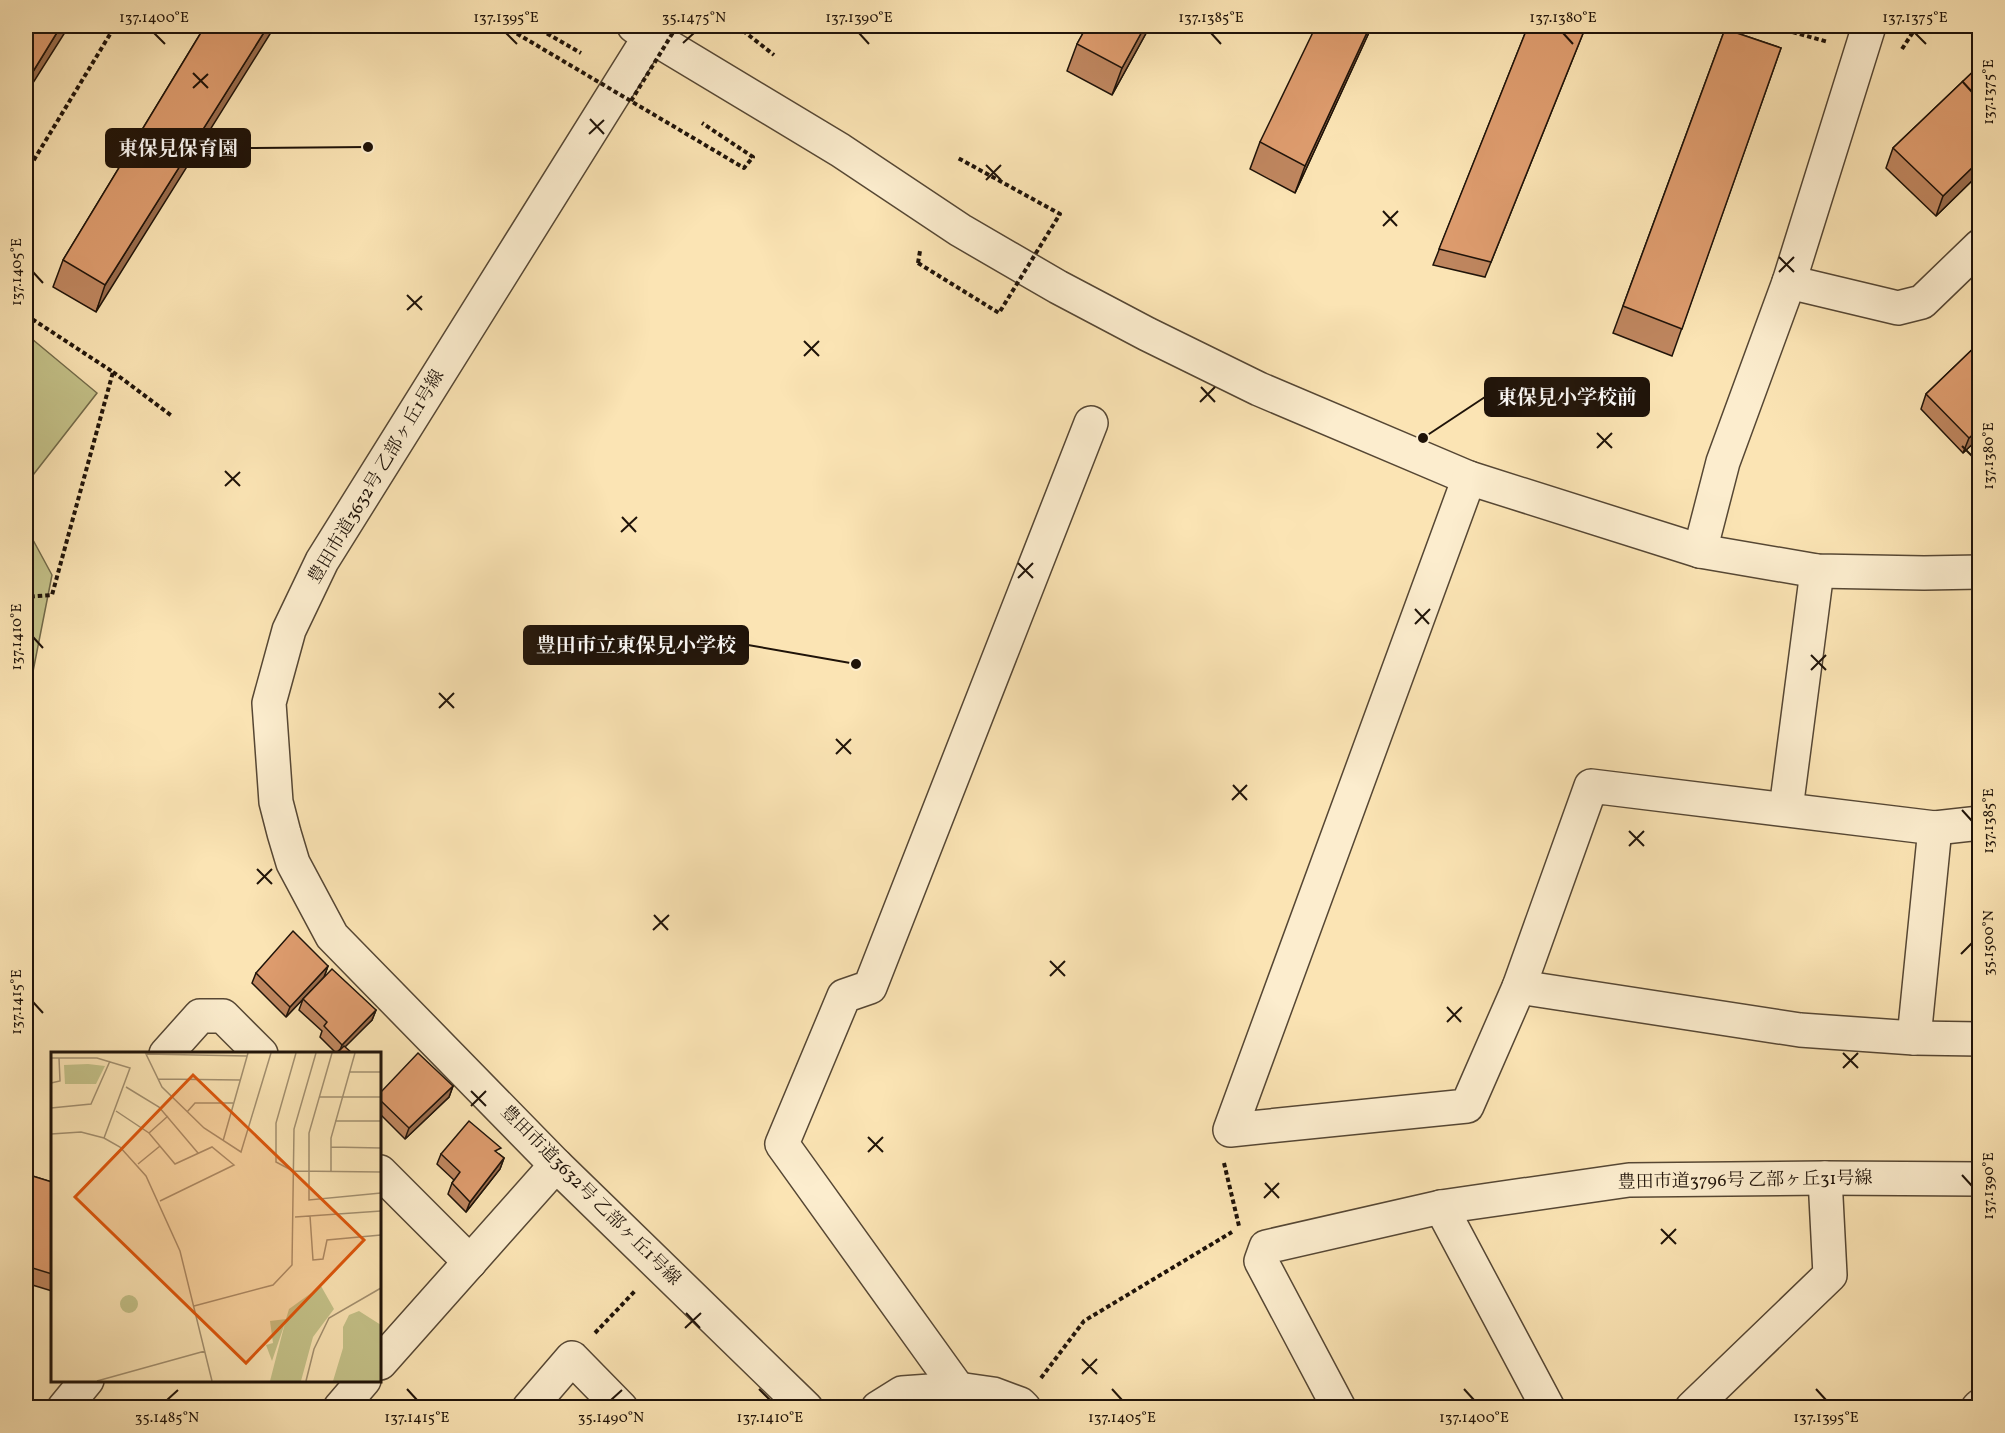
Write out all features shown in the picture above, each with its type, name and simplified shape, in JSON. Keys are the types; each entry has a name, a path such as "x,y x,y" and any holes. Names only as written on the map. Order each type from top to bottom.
{"street":[{"path":"1700,551 1723,462 1789,282 1869,26"},
{"path":"654,29 960,230 1058,287 1259,389 1469,478 1700,551 1817,571 1980,572"},
{"name":"豊田市道3632号 乙部ヶ丘1号線","path":"654,29 322,561 289,630 269,704 276,802 293,863 332,936 556,1165 806,1407"},
{"path":"1789,282 1898,308 1922,302 1980,246"},
{"path":"958,1389 782,1144 844,996 870,987 1091,423"},
{"path":"1469,478 1230,1130 1467,1106 1519,987 1591,786 1935,828 1980,823"},
{"path":"1786,808 1817,571"},
{"path":"1914,1038 1935,828"},
{"path":"1519,987 1800,1030 1914,1038 1980,1039"},
{"path":"167,1052 200,1016 223,1016 260,1052"},
{"path":"381,1362 556,1165"},
{"path":"381,1173 470,1262"},
{"path":"1692,1407 1830,1275 1825,1178"},
{"name":"豊田市道3796号 乙部ヶ丘31号線","path":"1339,1407 1261,1261 1266,1247 1441,1207 1629,1180 1980,1179"},
{"path":"1441,1207 1548,1407"},
{"path":"529,1407 572,1358 621,1407"},
{"path":"64,1407 85,1382"},
{"path":"340,1407 362,1382"},
{"path":"878,1407 902,1393 958,1389 993,1394 1020,1404 1030,1397"}],"path":[{"path":"26,173 115,26"},
{"path":"504,26 744,168 753,157 702,123"},
{"path":"534,26 581,53"},
{"path":"737,26 774,55"},
{"path":"1771,26 1808,36"},
{"path":"631,101 654,29"},
{"path":"920,251 918,262 999,313 1060,214 958,158"},
{"path":"26,315 113,372 172,416"},
{"path":"26,597 52,595 113,372"},
{"path":"1030,1397 1084,1321 1239,1228 1220,1149 1230,1130"},
{"path":"572,1358 635,1291"}],"shaded area":[{"path":"26,334 97,393 26,484"},
{"path":"26,527 52,575 26,707"}],"building":[{"path":"26,26 61,26 26,83"},
{"path":"205,26 268,26 105,285 63,260"},
{"path":"1087,26 1145,26 1122,68 1077,44"},
{"path":"1316,26 1370,26 1305,166 1260,142"},
{"path":"1528,26 1586,26 1491,262 1439,249"},
{"path":"1725,29 1781,48 1682,329 1623,306"},
{"path":"1980,65 1980,160 1943,196 1893,148"},
{"path":"1980,342 1980,428 1969,438 1926,394"},
{"path":"293,931 328,966 290,1007 256,973"},
{"path":"332,969 376,1010 342,1045 324,1026 327,1022 303,999"},
{"path":"344,1046 351,1052 338,1052"},
{"path":"418,1053 453,1086 409,1128 381,1101 381,1092"},
{"path":"469,1121 501,1148 495,1151 504,1158 470,1202 452,1183 460,1172 441,1154"},
{"path":"26,1174 51,1182 51,1274 26,1266"},
{"path":"26,1275 32,1277 26,1294"}],"place":[{"name":"東保見保育園","path":"368,147"},
{"name":"東保見小学校前","path":"1423,438"},
{"name":"豊田市立東保見小学校","path":"856,664"}]}
